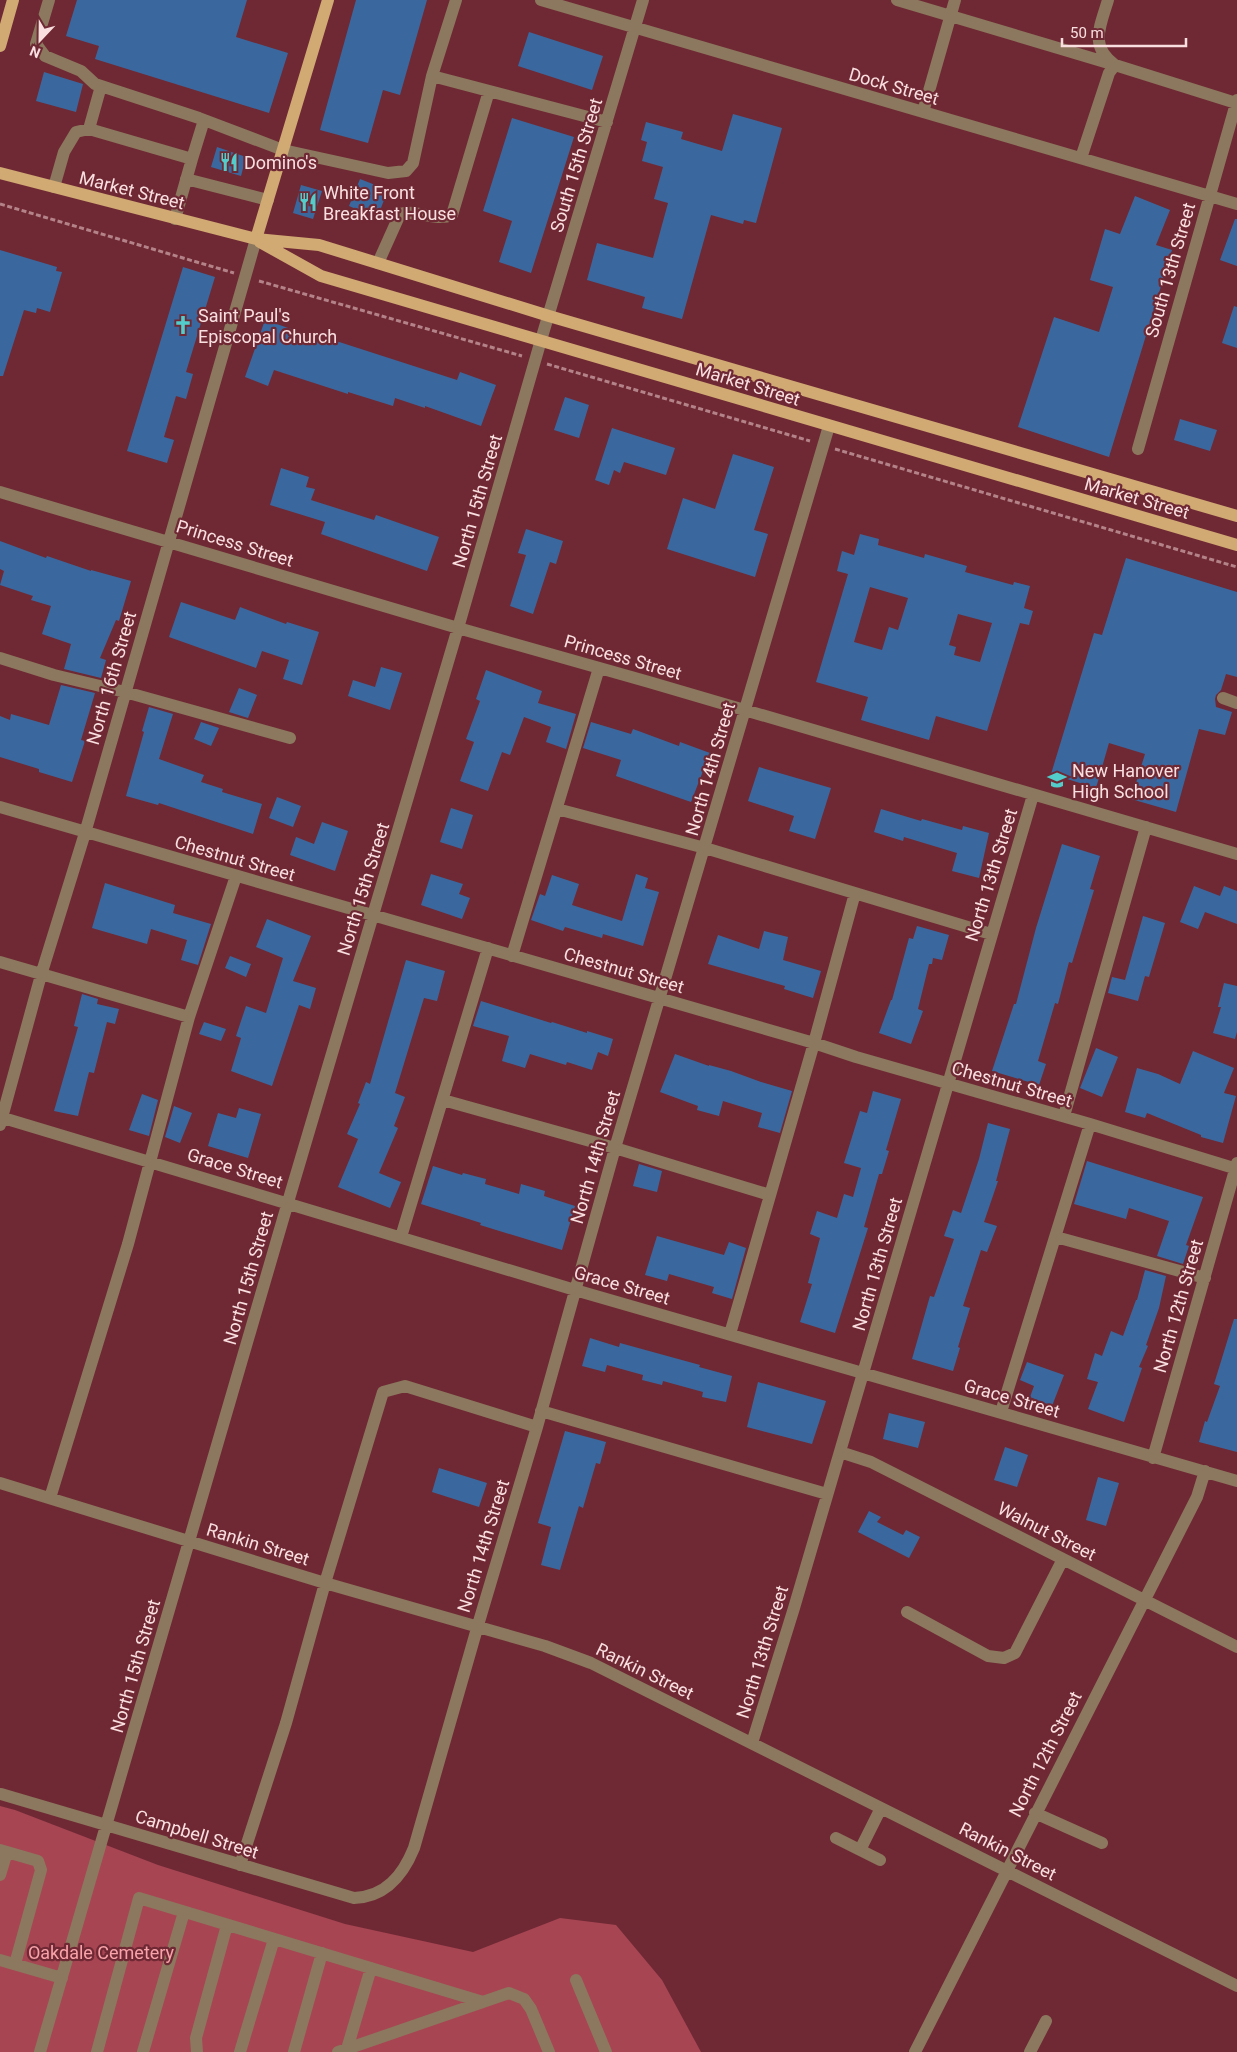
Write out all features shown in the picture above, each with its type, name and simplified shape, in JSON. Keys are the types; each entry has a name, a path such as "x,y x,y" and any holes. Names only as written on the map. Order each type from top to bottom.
{"main road":[{"path":"0,46 13,0"},
{"path":"256,240 328,0"},
{"name":"Market Street","path":"0,174 256,240 319,245 550,316 1237,516"},
{"name":"Market Street","path":"256,240 321,276 1237,545"}],"street":[{"path":"49,0 36,44 45,56 82,70 95,84 204,120 283,150 388,172 406,171 413,163 432,76 456,0"},
{"name":"Dock Street","path":"541,0 1237,204"},
{"name":"South 15th Street","path":"541,340 550,316 644,0"},
{"path":"896,0 1237,102"},
{"path":"923,112 955,0"},
{"path":"1108,0 1100,27 1099,48 1106,58 1115,65"},
{"path":"1081,158 1109,73 1115,65"},
{"path":"432,76 607,122"},
{"path":"89,129 101,86"},
{"path":"378,263 400,214 410,212 443,219 452,215 489,91"},
{"name":"South 13th Street","path":"1138,449 1237,102"},
{"path":"175,219 204,120"},
{"path":"54,187 64,152 76,132 89,129 192,159"},
{"path":"186,179 268,200"},
{"name":"North 16th Street","path":"1,1120 41,975 85,833 256,240"},
{"name":"North 15th Street","path":"40,2052 541,340"},
{"name":"North 14th Street","path":"384,1891 403,1871 414,1848 537,1427 615,1148 829,426"},
{"name":"Princess Street","path":"0,492 458,628 1237,854"},
{"path":"0,658 54,675 125,692 290,738"},
{"path":"512,956 599,668"},
{"path":"1223,698 1237,702"},
{"name":"North 13th Street","path":"752,1743 840,1452 1033,794"},
{"name":"Chestnut Street","path":"0,807 1236,1167"},
{"path":"557,809 705,848 991,934"},
{"path":"1064,1116 1146,827"},
{"path":"50,1498 128,1244 189,1017 236,876"},
{"path":"730,1334 855,893"},
{"path":"401,1237 488,948"},
{"path":"0,962 189,1017"},
{"path":"443,1100 615,1148 770,1195"},
{"name":"Grace Street","path":"1,1120 288,1202 575,1290 1237,1481"},
{"path":"1001,1412 1090,1124"},
{"name":"North 12th Street","path":"1153,1458 1236,1167"},
{"path":"1056,1237 1205,1278"},
{"path":"240,1865 286,1723 325,1584 383,1392 405,1386 537,1427"},
{"path":"541,1411 827,1494"},
{"name":"Walnut Street","path":"840,1452 871,1462 1237,1647"},
{"name":"North 12th Street","path":"915,2052 1197,1497 1205,1471"},
{"name":"Rankin Street","path":"0,1483 325,1584 545,1646 591,1663 1237,1986"},
{"path":"907,1612 988,1656 1004,1658 1015,1654 1063,1559"},
{"name":"Campbell Street","path":"1,1794 354,1898 372,1896 384,1891"},
{"path":"860,1850 881,1808"},
{"path":"1035,1813 1102,1843"},
{"path":"836,1838 880,1860"},
{"path":"0,1875 3,1851 38,1861 41,1870 15,1964"},
{"path":"97,2052 139,1898 483,2002"},
{"path":"142,2052 184,1912"},
{"path":"197,2052 196,2038 227,1924"},
{"path":"240,2052 274,1939"},
{"path":"294,2052 322,1953"},
{"path":"0,1960 62,1978"},
{"path":"342,2050 371,1968"},
{"path":"576,1980 606,2052"},
{"path":"342,2050 509,1993 524,1999 550,2052"},
{"path":"1030,2052 1046,2021"}],"path":[{"path":"0,204 1237,567"}],"green space":[{"name":"Oakdale Cemetery","path":"0,1806 15,1810 158,1865 345,1924 473,1952 560,1918 616,1925 662,1980 701,2052 0,2052"}],"building":[{"path":"77,0 247,0 236,37 288,53 269,113 95,59 99,46 66,36"},
{"path":"356,0 427,0 400,95 383,90 368,143 320,130"},
{"path":"529,32 603,56 592,90 518,66"},
{"path":"44,72 83,84 76,112 36,101"},
{"path":"733,114 782,128 756,223 744,220 743,224 711,215 682,319 642,308 645,297 587,280 597,243 653,258 668,203 654,199 663,167 642,161 647,142 641,140 646,122 683,132 681,139 722,151"},
{"path":"512,118 574,137 531,273 499,262 512,221 483,211"},
{"name":"Domino's","path":"217,147 246,157 241,176 211,167"},
{"path":"360,179 388,190 377,218 349,206"},
{"path":"301,185 322,191 313,219 293,213"},
{"path":"1135,196 1170,210 1156,245 1172,250 1109,457 1018,427 1054,317 1099,332 1113,287 1090,280 1105,229 1120,234"},
{"path":"1235,219 1237,219 1237,266 1220,260"},
{"path":"0,250 57,267 56,271 62,272 50,312 37,308 36,313 24,310 3,376 0,376"},
{"name":"Saint Paul's Episcopal Church","path":"183,267 215,277 186,372 193,374 186,399 176,396 164,437 174,440 167,463 127,451"},
{"path":"1234,306 1237,307 1237,348 1222,343"},
{"path":"265,320 332,343 333,340 457,380 460,372 496,385 481,426 425,406 425,408 395,398 393,406 348,392 348,394 274,370 268,386 245,377"},
{"path":"565,397 589,405 579,438 554,430"},
{"path":"1180,419 1217,430 1210,451 1174,440"},
{"path":"612,428 675,448 666,475 624,462 620,473 614,470 609,485 595,480"},
{"path":"733,454 774,467 754,530 768,534 755,577 667,549 683,498 715,509"},
{"path":"281,468 309,477 306,487 315,489 311,500 374,520 376,515 439,537 427,571 321,534 325,522 270,505"},
{"path":"526,529 563,541 556,564 550,562 533,614 510,606 526,555 518,553"},
{"path":"860,534 879,539 878,545 924,558 925,554 967,566 965,572 1013,585 1014,582 1030,586 1024,608 1033,611 1029,625 1020,623 987,731 936,716 929,740 861,720 868,697 816,682 848,574 837,571 842,551 854,555","holes":["870,587 908,598 898,630 889,627 882,650 854,642","958,614 992,623 980,662 954,655 956,647 949,645"]},
{"path":"0,541 46,558 47,556 91,571 131,581 119,621 116,620 100,658 106,660 101,678 64,669 71,644 42,634 51,606 31,600 33,596 0,585 4,571 0,569"},
{"path":"1126,558 1237,592 1237,677 1226,674 1221,690 1215,699 1216,707 1232,712 1225,735 1199,729 1176,812 1131,799 1145,754 1109,743 1096,788 1051,774 1094,633 1102,635"},
{"path":"181,602 235,620 240,607 286,624 287,622 319,632 302,685 283,679 289,660 262,651 256,668 169,637"},
{"path":"381,667 402,673 390,710 348,696 353,680 375,687"},
{"path":"486,670 542,691 538,703 576,714 566,749 546,742 551,727 524,717 510,755 502,752 488,791 460,781 474,742 466,739 480,701 476,699"},
{"path":"61,685 95,693 81,740 85,741 72,782 0,757 0,716 10,720 11,714 49,725"},
{"path":"239,688 257,695 248,718 229,712"},
{"path":"149,707 173,714 159,759 204,775 201,782 223,789 222,792 262,804 253,834 159,803 158,805 126,796"},
{"path":"201,722 219,728 211,746 194,739"},
{"path":"591,722 631,734 633,729 679,746 680,742 710,753 691,802 616,776 621,760 583,748"},
{"path":"759,767 831,788 815,839 789,831 794,816 748,801"},
{"path":"277,797 301,806 293,827 269,818"},
{"path":"451,808 473,815 462,849 440,842"},
{"path":"881,809 921,821 922,819 962,830 963,826 989,833 979,878 952,871 957,853 904,837 903,841 874,832"},
{"path":"322,822 348,831 335,871 290,855 296,837 314,844"},
{"path":"1062,844 1100,856 1090,889 1094,890 1072,963 1069,962 1058,1004 1055,1003 1038,1061 1046,1064 1039,1085 992,1071 1014,1004 1016,1004 1036,928"},
{"path":"431,874 463,884 459,894 470,898 462,919 421,905"},
{"path":"636,874 648,878 645,888 659,892 643,946 603,934 602,938 565,927 563,931 531,920 540,894 545,896 552,875 579,884 572,905 622,921"},
{"path":"105,883 175,905 173,913 211,924 198,965 181,960 187,940 151,929 147,944 92,928"},
{"path":"1194,886 1220,896 1224,886 1237,891 1237,924 1205,912 1198,929 1180,922"},
{"path":"1143,916 1165,923 1149,977 1145,976 1138,1001 1108,993 1112,977 1125,980"},
{"path":"267,919 311,936 293,981 316,988 310,1009 299,1005 272,1086 231,1071 241,1038 236,1036 246,1006 266,1013 283,958 256,947"},
{"path":"917,926 949,935 942,960 933,958 932,964 929,964 918,1009 923,1011 911,1044 879,1033 892,1000 909,938 913,939"},
{"path":"764,931 788,937 783,960 821,971 813,998 784,989 785,986 708,964 718,935 759,949"},
{"path":"230,956 251,964 246,977 225,968"},
{"path":"406,960 445,971 437,1001 424,998 395,1093 405,1097 394,1126 398,1128 379,1173 401,1182 390,1208 338,1187 358,1139 347,1134 360,1104 358,1103 366,1082 370,1084"},
{"path":"1224,983 1237,986 1237,1032 1235,1039 1213,1033 1221,1007 1218,1007"},
{"path":"82,994 98,999 97,1004 119,1009 115,1024 107,1022 94,1073 89,1072 78,1116 54,1111 78,1027 74,1026"},
{"path":"481,1001 551,1023 613,1039 608,1056 598,1052 592,1070 567,1062 566,1065 530,1054 525,1068 502,1061 509,1036 473,1026"},
{"path":"204,1022 226,1029 221,1041 199,1034"},
{"path":"1096,1048 1118,1057 1102,1097 1080,1088"},
{"path":"1193,1051 1234,1068 1224,1093 1236,1096 1223,1143 1201,1137 1201,1135 1147,1113 1145,1118 1125,1112 1137,1068 1158,1074 1180,1084"},
{"path":"675,1054 792,1091 780,1133 758,1127 762,1113 723,1101 719,1116 697,1110 698,1106 660,1092"},
{"path":"873,1091 901,1099 886,1150 889,1151 882,1174 879,1174 864,1227 868,1228 835,1333 800,1322 812,1284 808,1283 820,1238 810,1234 817,1211 837,1218 844,1194 853,1197 861,1168 844,1163 860,1111 867,1113"},
{"path":"142,1094 158,1100 149,1136 129,1130"},
{"path":"174,1106 192,1113 180,1143 165,1137"},
{"path":"239,1108 261,1114 248,1158 208,1146 218,1113 236,1118"},
{"path":"988,1123 1010,1129 996,1181 998,1181 984,1222 997,1226 987,1252 981,1250 963,1306 970,1308 953,1371 912,1359 930,1296 934,1297 954,1239 944,1236 953,1210 961,1213 979,1159"},
{"path":"1087,1161 1203,1197 1186,1245 1189,1246 1183,1264 1157,1256 1169,1221 1129,1208 1126,1219 1074,1204"},
{"path":"639,1164 662,1171 657,1192 633,1186"},
{"path":"433,1166 462,1175 463,1173 486,1179 485,1184 519,1194 521,1184 545,1191 544,1196 575,1206 562,1250 480,1225 481,1223 421,1204"},
{"path":"657,1236 724,1255 729,1242 746,1248 732,1299 712,1293 714,1287 669,1274 667,1281 645,1275"},
{"path":"1145,1270 1166,1276 1159,1308 1146,1345 1148,1346 1139,1367 1142,1368 1124,1422 1088,1409 1098,1382 1087,1379 1095,1353 1102,1356 1111,1331 1123,1336 1137,1300"},
{"path":"1234,1319 1237,1319 1237,1452 1199,1442 1205,1421 1207,1422 1220,1386 1214,1384"},
{"path":"590,1338 619,1347 620,1343 700,1365 699,1367 732,1376 726,1402 702,1397 703,1392 663,1381 662,1385 642,1380 643,1375 607,1365 605,1372 582,1366"},
{"path":"1027,1362 1064,1375 1052,1406 1030,1397 1034,1386 1020,1380"},
{"path":"758,1382 826,1401 812,1444 747,1427"},
{"path":"889,1413 925,1422 918,1448 883,1439"},
{"path":"565,1431 606,1442 600,1464 596,1463 583,1508 579,1506 560,1570 541,1565 551,1527 538,1523"},
{"path":"1005,1447 1028,1455 1017,1487 994,1480"},
{"path":"439,1468 487,1483 479,1507 432,1492"},
{"path":"1098,1477 1119,1483 1106,1526 1086,1520"},
{"path":"869,1511 881,1517 877,1522 903,1535 906,1530 920,1537 909,1558 858,1532"}],"place":[{"name":"Domino's","path":"229,162"},
{"name":"White Front Breakfast House","path":"308,202"},
{"name":"Saint Paul's Episcopal Church","path":"183,325"},
{"name":"New Hanover High School","path":"1057,780"}]}
